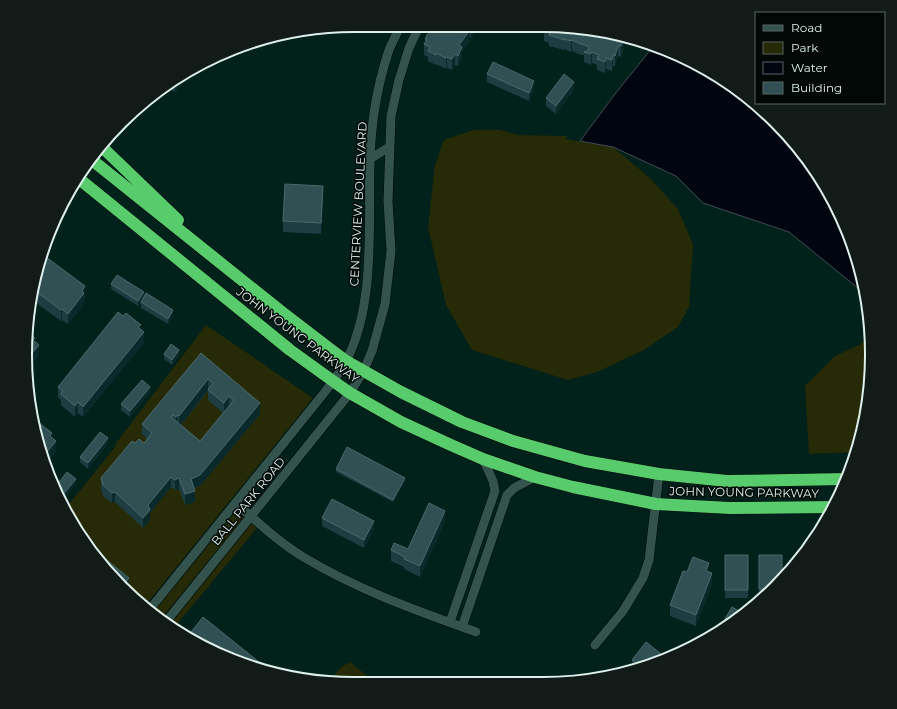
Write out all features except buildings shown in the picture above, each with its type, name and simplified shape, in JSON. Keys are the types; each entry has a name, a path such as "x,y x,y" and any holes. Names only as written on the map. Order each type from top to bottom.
{"highway":[{"path":"105,150 240,279"},
{"name":"JOHN YOUNG PARKWAY","path":"95,163 307,333 346,361 401,392 462,422 514,441 585,462 659,474 727,481 840,479"},
{"name":"JOHN YOUNG PARKWAY","path":"82,181 290,350 350,393 401,422 483,459 535,477 573,487 656,504 730,508 827,507"},
{"path":"79,187 105,200"}],"street":[{"name":"CENTERVIEW BOULEVARD","path":"333,381 346,361 361,320 369,260 370,159 374,107 388,52 398,32"},
{"path":"350,393 364,370 372,351 385,304 391,251 388,201 391,116 399,80 409,48 417,32"},
{"path":"370,159 389,147"},
{"name":"BALL PARK ROAD","path":"153,606 333,381"},
{"name":"BALL PARK ROAD","path":"169,618 350,393"},
{"path":"450,622 495,491 493,481 483,459"},
{"path":"595,645 624,611 643,578 649,560 659,474"},
{"path":"462,627 507,495 514,488 535,477"},
{"path":"236,503 288,547 331,572 364,588 476,632"},
{"path":"486,519 497,522"}],"green space":[{"path":"473,130 500,130 518,135 568,136 565,139 613,147 651,179 678,209 693,244 689,307 678,327 644,350 597,372 568,380 472,350 446,305 428,227 435,165 444,140"},
{"path":"206,325 313,398 148,602 126,583 99,551 86,534 69,504 115,447 116,443"},
{"path":"864,341 862,397 859,417 850,452 809,454 805,386 835,356 861,344"},
{"path":"237,510 244,517 164,615 156,609"},
{"path":"252,523 257,528 177,624 173,621"},
{"path":"350,662 369,677 333,676 341,667"}],"water":[{"path":"650,51 685,65 704,75 739,99 771,126 811,175 832,212 840,231 848,251 858,288 789,232 703,203 676,176 613,147 580,141"}]}
